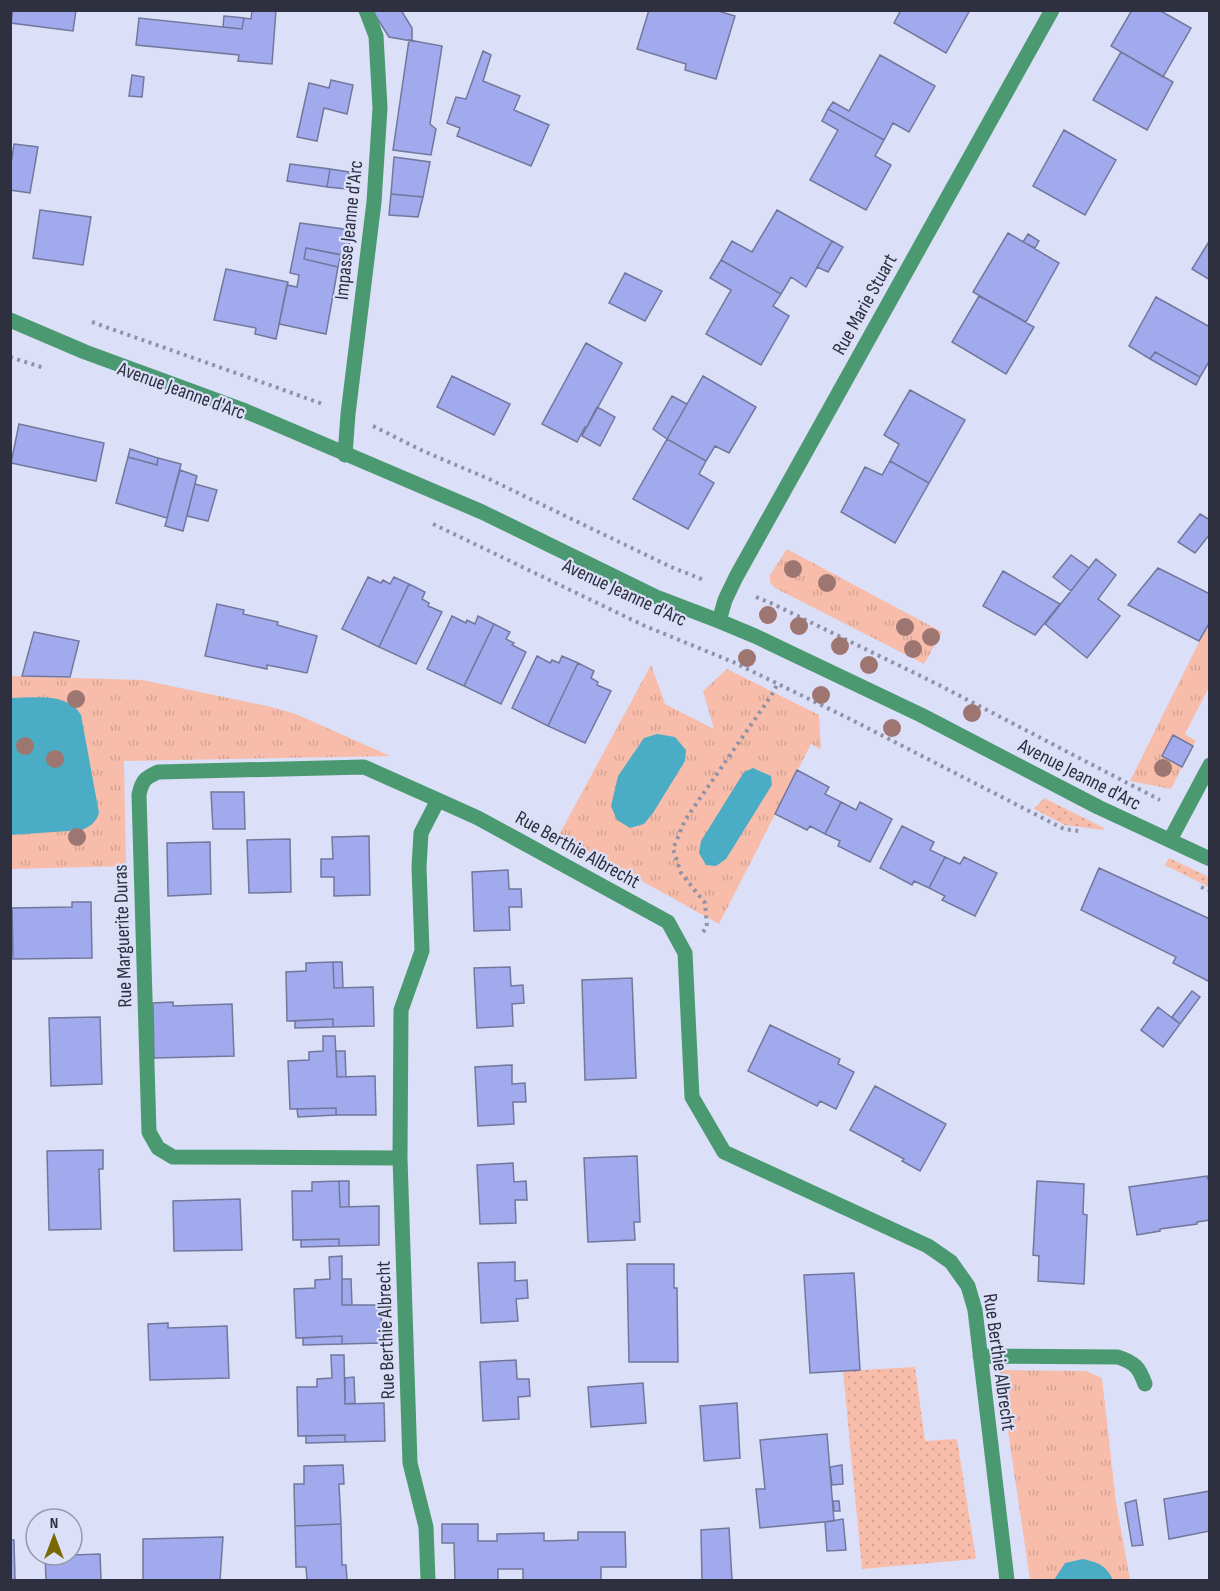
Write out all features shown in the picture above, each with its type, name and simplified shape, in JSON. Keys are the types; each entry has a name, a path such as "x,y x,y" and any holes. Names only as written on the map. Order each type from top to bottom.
{"street":[{"name":"Impasse Jeanne d'Arc","path":"345,455 374,202 380,108 376,36 366,10"},
{"name":"Rue Marie Stuart","path":"719,621 725,600 736,577 1052,10"},
{"name":"Avenue Jeanne d'Arc","path":"10,320 85,352 243,410 482,512 656,597 755,636 912,711 1098,807 1209,859"},
{"path":"1170,840 1209,765"},
{"name":"Rue Marguerite Duras","path":"400,1158 173,1157 158,1148 149,1132 139,795 142,783 149,776 158,772 364,766 438,800"},
{"name":"Rue Berthie Albrecht","path":"428,1581 426,1527 410,1464 400,1158 401,1010 422,951 419,867 421,833 438,800 478,818 668,922 685,953 692,1097 724,1152 927,1246 951,1262 968,1287 975,1311 1007,1581"},
{"path":"980,1356 1118,1357 1131,1362 1140,1370 1145,1384"}],"path":[{"path":"10,357 45,368"},
{"name":"Avenue Jeanne d'Arc","path":"426,520 645,626 732,662 861,724 1064,829 1086,832"},
{"path":"685,953 707,927 705,903 681,873 673,849 684,820 777,685"},
{"path":"1200,886 1209,891"}],"green space":[{"path":"787,549 942,632 924,664 775,588 770,582 770,575"},
{"path":"1209,622 1209,687 1185,734 1196,741 1193,746 1173,736 1162,756 1182,767 1171,789 1130,781"},
{"path":"651,665 665,704 714,729 703,691 727,669 819,715 821,749 811,744 719,924 559,835"},
{"path":"10,676 142,680 267,706 296,714 390,756 124,761 126,866 11,869"},
{"path":"1044,798 1104,828 1103,830 1065,825 1034,809"},
{"path":"1169,858 1209,877 1209,887 1165,865"},
{"path":"915,1367 925,1441 957,1439 976,1559 862,1569 843,1371"},
{"path":"999,1370 1086,1371 1102,1378 1116,1502 1130,1580 1030,1580"}],"water":[{"path":"39,697 59,700 68,703 81,715 99,813 88,827 82,830 11,835 11,698"},
{"path":"657,734 675,737 686,750 685,761 644,824 630,828 617,820 611,806 618,776 644,738"},
{"path":"753,768 771,776 772,785 726,859 716,866 706,865 699,853 701,841 744,772"},
{"path":"1083,1559 1101,1565 1113,1580 1054,1580 1065,1563"}],"building":[{"path":"13,10 76,10 73,31 11,23"},
{"path":"252,10 276,10 272,64 238,61 239,55 136,45 139,18 242,29 244,18 251,19"},
{"path":"372,10 401,10 412,28 412,41 389,37"},
{"path":"649,10 715,10 735,16 716,79 685,70 686,64 637,49"},
{"path":"901,10 970,10 946,53 894,23"},
{"path":"1132,10 1159,10 1191,28 1163,77 1111,46"},
{"path":"224,16 244,18 242,29 223,27"},
{"path":"409,40 442,46 430,124 436,129 431,155 393,150"},
{"path":"483,51 491,55 483,81 520,96 514,110 549,125 531,166 457,136 460,128 447,123 456,97 466,99"},
{"path":"1121,52 1173,82 1147,130 1093,100"},
{"path":"880,55 935,86 909,132 893,123 884,140 828,109 833,102 849,111"},
{"path":"132,75 144,77 142,97 129,96"},
{"path":"331,80 353,85 347,114 324,108 317,141 297,137 309,83 329,88"},
{"path":"828,109 884,140 875,156 891,165 866,210 810,180 838,130 822,121"},
{"path":"1064,130 1116,160 1085,215 1033,186"},
{"path":"14,144 38,147 30,193 10,190"},
{"path":"394,157 430,162 423,197 391,194"},
{"path":"290,164 330,169 327,187 287,181"},
{"path":"330,169 349,172 347,189 327,187"},
{"path":"391,194 423,197 418,217 389,215"},
{"path":"40,210 91,217 83,265 33,258"},
{"path":"777,210 832,241 806,287 791,277 781,294 721,260 732,241 752,252"},
{"path":"300,223 351,230 348,256 306,248 304,259 338,267 326,334 279,324 287,285 297,287 299,275 290,273"},
{"path":"1008,233 1059,263 1026,322 973,292"},
{"path":"1028,234 1039,241 1035,248 1023,242"},
{"path":"1210,240 1210,280 1192,269"},
{"path":"832,241 843,247 828,272 817,267"},
{"path":"306,248 341,255 338,267 304,259"},
{"path":"721,260 781,294 773,306 789,316 761,365 706,334 731,290 710,278"},
{"path":"226,269 288,282 276,339 255,334 256,328 214,320"},
{"path":"625,273 662,291 645,321 609,303"},
{"path":"979,296 1034,327 1006,374 952,342"},
{"path":"1156,297 1210,327 1210,360 1200,377 1155,352 1150,359 1129,346"},
{"path":"586,343 622,363 577,442 542,424"},
{"path":"1155,352 1200,377 1196,385 1150,359"},
{"path":"452,376 510,404 494,435 437,407"},
{"path":"703,376 756,407 729,453 715,446 706,461 667,439"},
{"path":"910,390 965,420 929,483 890,461 899,444 884,435"},
{"path":"672,396 687,404 667,439 653,429"},
{"path":"597,407 615,417 600,446 582,436"},
{"path":"19,424 104,443 96,481 11,463"},
{"path":"667,439 706,461 699,474 714,483 688,529 633,499"},
{"path":"130,449 158,458 157,465 128,457"},
{"path":"128,457 157,465 158,458 181,464 167,518 116,503"},
{"path":"890,461 929,483 895,543 841,512 865,467 882,475"},
{"path":"180,470 197,476 183,531 165,526"},
{"path":"195,484 217,490 208,521 187,516"},
{"path":"1200,514 1210,520 1210,534 1195,553 1178,542"},
{"path":"1071,555 1089,568 1071,591 1053,577"},
{"path":"1096,559 1116,575 1098,599 1120,616 1087,658 1045,624"},
{"path":"1158,568 1210,594 1210,622 1199,641 1128,605"},
{"path":"1003,571 1060,604 1035,635 983,606"},
{"path":"368,577 390,584 394,577 409,584 379,647 342,629"},
{"path":"409,584 425,592 422,599 429,603 428,606 442,612 416,664 379,647"},
{"path":"217,604 244,610 243,614 278,622 277,625 317,636 307,673 267,665 267,669 205,656"},
{"path":"452,616 466,623 467,620 475,624 478,616 494,624 464,686 427,669"},
{"path":"494,624 510,632 506,639 526,652 501,704 464,686"},
{"path":"34,632 79,641 70,677 22,676"},
{"path":"537,656 550,663 552,660 559,663 562,656 578,663 548,726 512,708"},
{"path":"578,663 594,671 591,678 598,682 597,685 611,691 585,743 548,726"},
{"path":"1173,735 1193,746 1182,767 1162,756"},
{"path":"797,770 829,787 825,794 841,802 825,834 810,826 807,830 775,814"},
{"path":"211,792 244,792 245,829 213,829"},
{"path":"841,802 856,810 860,802 892,819 870,862 838,846 840,841 825,834"},
{"path":"902,826 934,842 930,850 945,857 929,888 914,881 912,885 880,868"},
{"path":"369,836 370,895 334,896 334,877 321,877 321,859 333,859 332,837"},
{"path":"290,839 291,892 249,893 247,840"},
{"path":"210,842 211,894 168,896 167,843"},
{"path":"945,857 960,864 964,857 997,873 975,916 942,900 945,896 929,888"},
{"path":"1099,868 1210,919 1210,982 1173,963 1176,957 1081,910"},
{"path":"508,870 509,889 521,889 522,907 509,907 510,930 474,931 472,872"},
{"path":"72,902 91,902 92,958 13,959 12,908 72,907"},
{"path":"333,962 334,988 373,987 374,1026 333,1027 333,1019 287,1021 286,972 306,971 306,963"},
{"path":"333,962 342,962 343,988 334,988"},
{"path":"510,967 511,986 523,985 524,1003 512,1004 513,1026 477,1028 474,968"},
{"path":"632,978 636,1078 585,1080 582,980"},
{"path":"1192,991 1200,997 1180,1024 1172,1017"},
{"path":"173,1002 173,1006 232,1004 234,1056 154,1058 153,1003"},
{"path":"1158,1007 1180,1024 1163,1047 1141,1030"},
{"path":"100,1017 102,1084 51,1086 49,1018"},
{"path":"333,1019 333,1027 295,1028 295,1021"},
{"path":"770,1025 840,1059 838,1064 854,1072 836,1109 820,1101 817,1106 748,1071"},
{"path":"323,1036 335,1036 337,1077 375,1076 376,1115 336,1115 336,1108 290,1109 288,1061 309,1060 309,1052 323,1051"},
{"path":"336,1051 345,1051 346,1077 337,1077"},
{"path":"512,1065 512,1084 525,1083 526,1102 513,1102 514,1124 478,1126 475,1067"},
{"path":"875,1086 946,1124 920,1171 902,1161 904,1159 850,1130"},
{"path":"336,1108 336,1115 298,1117 297,1109"},
{"path":"103,1150 103,1169 99,1169 101,1229 49,1230 47,1151"},
{"path":"637,1156 640,1222 634,1222 635,1240 588,1242 584,1158"},
{"path":"513,1163 514,1182 526,1181 527,1200 515,1200 516,1223 480,1224 477,1165"},
{"path":"1207,1176 1210,1179 1210,1220 1137,1235 1129,1187"},
{"path":"339,1181 340,1207 379,1206 379,1245 339,1246 339,1239 293,1240 292,1191 312,1191 312,1182"},
{"path":"339,1181 349,1181 349,1207 340,1207"},
{"path":"1037,1181 1084,1184 1083,1214 1087,1215 1084,1284 1038,1281 1039,1256 1033,1255"},
{"path":"240,1199 242,1250 174,1251 173,1201"},
{"path":"339,1239 339,1246 301,1247 301,1240"},
{"path":"342,1256 342,1305 381,1305 382,1343 342,1344 342,1336 296,1338 294,1289 315,1288 315,1280 330,1279 329,1257"},
{"path":"515,1262 515,1281 527,1280 528,1298 516,1299 518,1321 481,1323 478,1263"},
{"path":"627,1264 674,1264 674,1288 677,1288 678,1362 629,1362"},
{"path":"854,1273 860,1370 810,1373 804,1275"},
{"path":"342,1279 351,1279 352,1305 342,1305"},
{"path":"168,1323 168,1328 227,1326 229,1378 150,1380 148,1324"},
{"path":"342,1336 342,1344 303,1345 303,1338"},
{"path":"331,1355 344,1355 345,1404 384,1403 385,1441 345,1442 345,1435 298,1436 297,1387 317,1387 317,1379 332,1378"},
{"path":"516,1360 517,1379 529,1379 530,1396 518,1397 519,1419 483,1421 480,1362"},
{"path":"354,1377 355,1403 345,1404 345,1378"},
{"path":"643,1383 646,1423 591,1427 588,1387"},
{"path":"737,1403 740,1458 704,1461 700,1406"},
{"path":"827,1434 834,1521 760,1528 756,1489 765,1489 760,1440"},
{"path":"345,1435 345,1442 306,1443 306,1436"},
{"path":"343,1465 344,1484 339,1484 341,1524 295,1526 294,1484 304,1484 304,1466"},
{"path":"842,1465 843,1484 832,1485 830,1467"},
{"path":"1210,1491 1210,1531 1169,1539 1164,1499"},
{"path":"1136,1500 1143,1545 1132,1546 1125,1503"},
{"path":"833,1501 839,1501 840,1511 834,1511"},
{"path":"843,1519 846,1550 827,1551 825,1522"},
{"path":"341,1524 342,1565 346,1565 347,1580 307,1580 306,1567 296,1567 295,1526"},
{"path":"442,1524 478,1524 478,1541 497,1541 497,1534 544,1533 544,1541 578,1540 578,1532 625,1532 626,1567 601,1567 601,1580 523,1580 523,1569 498,1569 498,1580 455,1580 454,1543 442,1543"},
{"path":"729,1528 732,1580 702,1580 701,1530"},
{"path":"223,1537 220,1580 143,1580 143,1539"},
{"path":"10,1540 14,1540 15,1580 10,1580"},
{"path":"100,1554 101,1580 46,1580 45,1567 84,1567 84,1555"}]}
